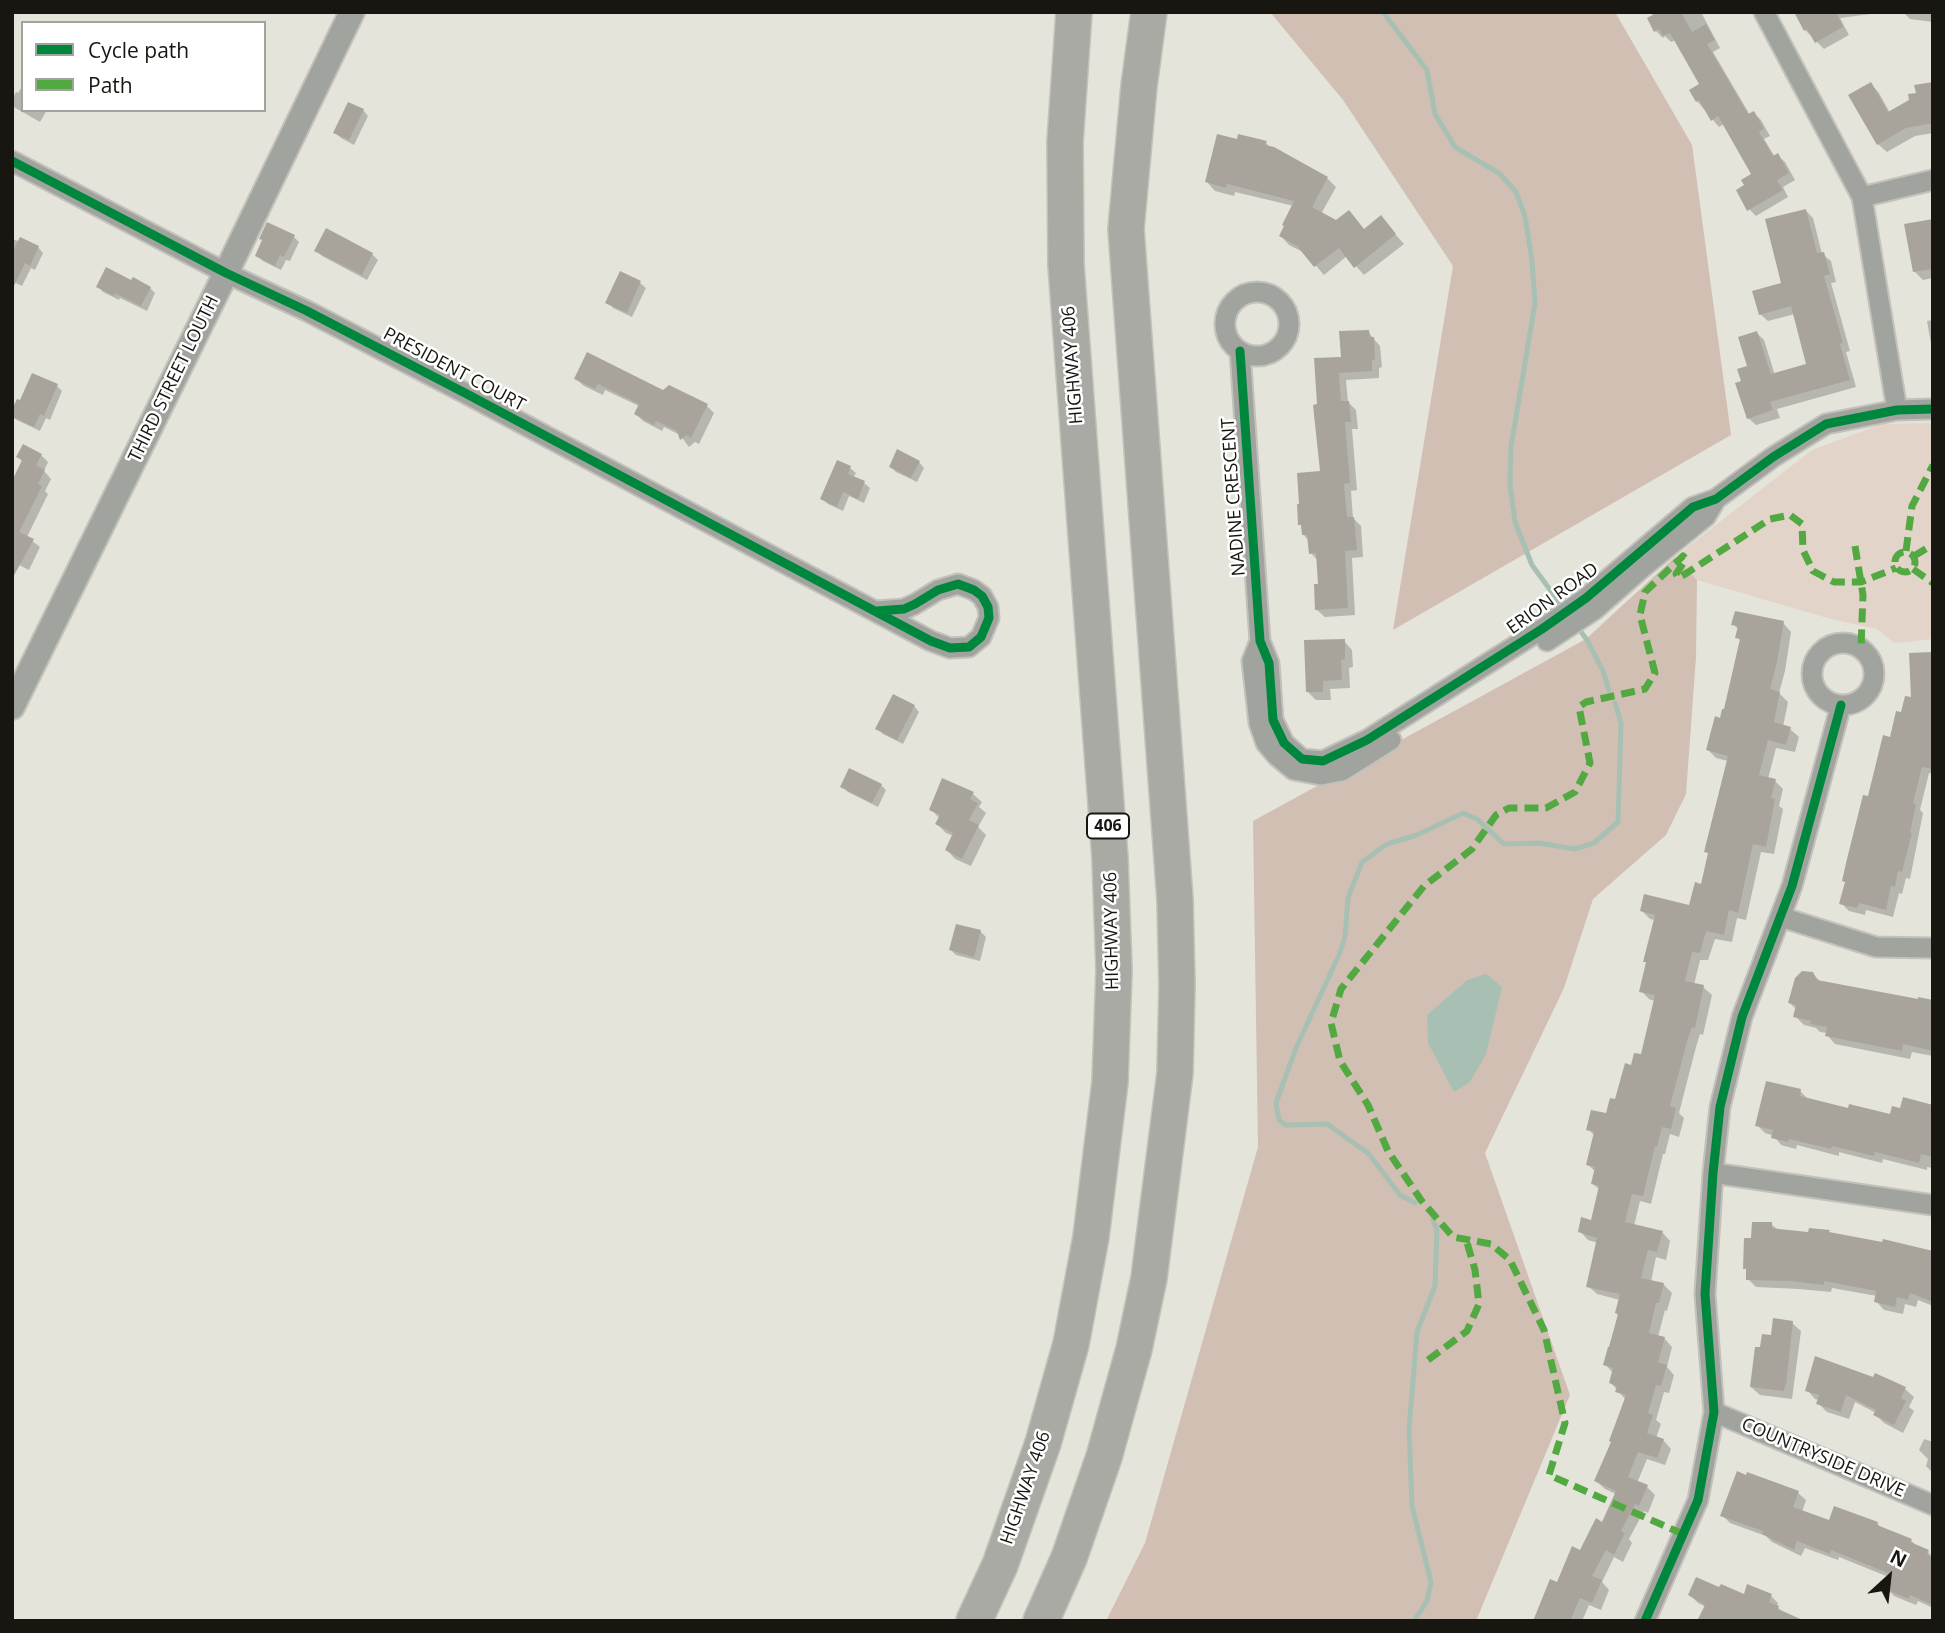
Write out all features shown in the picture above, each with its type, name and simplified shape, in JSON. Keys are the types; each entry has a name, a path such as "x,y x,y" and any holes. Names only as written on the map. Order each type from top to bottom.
{"highway":[{"name":"HIGHWAY 406","path":"974,1621 1000,1565 1043,1443 1071,1344 1091,1237 1111,1082 1114,971 1110,858 1066,265 1065,142 1074,12"},
{"path":"1041,1621 1069,1558 1104,1457 1134,1349 1149,1278 1175,1073 1175,900 1126,229 1139,86 1149,12"}],"street":[{"name":"THIRD STREET LOUTH","path":"12,707 352,12"},
{"path":"1764,12 1862,197 1896,410"},
{"name":"PRESIDENT COURT","path":"12,161 226,273 420,369 931,641 950,648 969,646 981,637 989,618 985,602 978,592 958,584 945,587 904,609 877,611"},
{"path":"1862,197 1933,180"},
{"name":"NADINE CRESCENT","path":"1240,351 1260,641"},
{"name":"ERION ROAD","path":"1260,641 1252,661 1259,723 1266,743 1277,757 1294,770 1321,775 1342,771 1590,604 1693,507 1716,499 1773,457 1826,424 1896,410 1933,409"},
{"path":"1645,1621 1698,1500 1714,1412 1705,1294 1720,1107 1742,1017 1792,886 1841,705"},
{"path":"1781,917 1876,947 1933,947"},
{"path":"1713,1173 1933,1205"},
{"name":"COUNTRYSIDE DRIVE","path":"1714,1412 1933,1505"}],"shaded area":[{"path":"1270,12 1615,12 1692,145 1731,435 1393,630 1453,266 1343,100"},
{"path":"1933,423 1933,639 1894,643 1877,629 1831,619 1697,580 1675,557 1812,450 1882,424"},
{"path":"1675,557 1697,580 1696,657 1686,794 1666,835 1593,899 1564,988 1485,1153 1570,1395 1476,1621 1106,1621 1145,1543 1258,1147 1253,821 1586,639"},
{"path":"1486,974 1502,987 1486,1054 1470,1082 1454,1092 1428,1043 1427,1015 1467,980"}],"building":[{"path":"1658,12 1681,12 1692,32 1706,24 1715,40 1707,44 1748,114 1754,111 1764,129 1759,132 1773,156 1778,153 1789,173 1777,180 1783,190 1747,211 1736,190 1744,185 1741,180 1751,174 1718,116 1711,121 1699,100 1696,102 1689,90 1699,84 1670,33 1663,36 1659,29 1654,32 1647,18"},
{"path":"1794,12 1836,12 1843,27 1815,43 1807,29 1804,31"},
{"path":"1871,82 1888,112 1909,100 1908,94 1916,93 1914,85 1933,82 1933,123 1906,128 1877,145 1848,95"},
{"path":"348,102 364,109 349,140 333,133"},
{"path":"1217,134 1237,139 1238,134 1267,141 1265,145 1274,147 1328,177 1312,207 1336,220 1349,210 1364,229 1381,215 1396,234 1354,268 1339,248 1314,267 1297,246 1279,236 1294,201 1227,184 1226,188 1205,182"},
{"path":"1806,209 1817,253 1824,252 1830,274 1824,276 1843,343 1840,344 1850,380 1770,402 1773,410 1747,419 1735,383 1741,381 1737,369 1747,366 1738,337 1757,331 1771,374 1806,364 1791,306 1759,315 1752,291 1781,283 1765,219"},
{"path":"1933,219 1933,269 1913,272 1904,224"},
{"path":"267,222 295,235 284,257 280,255 275,266 255,256"},
{"path":"326,228 373,253 362,275 314,251"},
{"path":"20,237 39,246 30,266 25,263 12,290 12,253"},
{"path":"106,267 151,287 141,306 96,287"},
{"path":"620,271 641,281 627,313 605,303"},
{"path":"1369,330 1370,337 1374,337 1375,360 1372,360 1372,371 1339,373 1341,401 1349,401 1351,422 1345,422 1350,483 1344,484 1347,517 1354,517 1357,550 1345,551 1348,608 1315,610 1314,584 1318,584 1316,553 1309,554 1307,535 1302,535 1301,525 1298,525 1297,504 1297,473 1320,471 1313,405 1317,404 1314,358 1341,357 1339,331"},
{"path":"587,352 663,390 669,385 708,404 691,438 687,435 680,440 677,431 656,421 654,425 634,414 639,404 598,384 595,389 574,379"},
{"path":"32,373 58,384 44,416 40,414 34,427 12,417 12,409 17,399 20,400"},
{"path":"23,444 42,454 36,465 45,470 38,484 42,486 19,532 34,539 12,579 12,481 22,460 16,457"},
{"path":"897,449 920,461 911,478 889,467"},
{"path":"837,460 851,466 848,474 865,481 858,499 843,492 837,507 820,499"},
{"path":"1735,611 1784,621 1770,689 1780,692 1774,722 1791,727 1786,745 1768,740 1759,775 1776,779 1771,798 1775,799 1766,847 1753,844 1738,913 1729,910 1724,935 1706,931 1700,953 1692,952 1685,981 1704,985 1695,1028 1692,1027 1688,1038 1670,1106 1676,1108 1671,1129 1662,1127 1643,1196 1632,1194 1625,1222 1663,1231 1657,1252 1648,1250 1641,1278 1664,1283 1649,1333 1665,1337 1658,1362 1667,1365 1661,1386 1656,1385 1648,1413 1653,1415 1647,1433 1664,1439 1657,1458 1638,1452 1628,1477 1648,1485 1639,1506 1635,1504 1621,1531 1625,1533 1614,1555 1606,1550 1592,1576 1602,1580 1592,1603 1580,1598 1570,1621 1533,1621 1550,1579 1557,1582 1572,1546 1580,1550 1596,1518 1602,1522 1616,1491 1594,1481 1611,1442 1609,1441 1626,1395 1615,1392 1617,1386 1609,1383 1613,1368 1603,1365 1618,1314 1615,1313 1620,1294 1586,1287 1597,1238 1578,1232 1581,1217 1591,1220 1599,1186 1591,1184 1595,1167 1586,1165 1594,1132 1586,1130 1591,1110 1606,1113 1610,1098 1615,1099 1625,1063 1631,1065 1634,1053 1641,1054 1655,995 1639,992 1646,962 1643,962 1655,915 1640,911 1644,894 1689,905 1695,882 1701,884 1708,853 1704,852 1728,756 1706,750 1715,716 1720,718 1724,709 1740,639 1735,638 1738,626 1731,625"},
{"path":"1345,639 1345,659 1341,660 1342,680 1323,681 1323,692 1306,692 1304,640"},
{"path":"1933,652 1933,769 1922,767 1913,803 1916,804 1912,833 1902,872 1898,871 1895,887 1891,886 1886,910 1859,903 1857,908 1839,904 1863,795 1868,796 1883,735 1890,737 1896,711 1901,712 1905,696 1911,697 1909,653"},
{"path":"893,694 915,705 897,740 875,729"},
{"path":"849,768 882,784 872,803 840,787"},
{"path":"942,778 974,792 970,799 978,803 969,820 979,825 962,859 945,850 953,833 935,824 940,815 929,810"},
{"path":"956,924 981,930 974,957 949,950"},
{"path":"1802,971 1813,972 1817,980 1933,1000 1933,1051 1903,1044 1902,1051 1825,1036 1827,1027 1793,1017 1796,1005 1788,1003 1795,978"},
{"path":"1766,1081 1801,1089 1800,1096 1848,1108 1849,1104 1890,1114 1892,1106 1900,1108 1903,1097 1933,1105 1933,1157 1921,1154 1919,1163 1875,1152 1874,1156 1832,1146 1831,1149 1789,1139 1788,1142 1771,1138 1773,1130 1755,1126"},
{"path":"1752,1222 1772,1222 1772,1228 1808,1232 1809,1228 1830,1230 1829,1232 1882,1242 1883,1239 1933,1251 1933,1302 1910,1293 1908,1300 1897,1297 1895,1307 1874,1302 1876,1291 1824,1281 1824,1285 1746,1280 1746,1269 1743,1269 1744,1238 1751,1238"},
{"path":"1773,1318 1793,1321 1784,1391 1750,1387 1755,1347 1760,1347 1762,1334 1771,1335"},
{"path":"1815,1356 1873,1377 1875,1373 1906,1387 1901,1398 1906,1401 1894,1425 1873,1415 1876,1410 1846,1395 1841,1412 1816,1404 1819,1395 1805,1391"},
{"path":"1737,1471 1746,1475 1747,1472 1799,1491 1793,1507 1829,1520 1834,1506 1878,1522 1877,1525 1912,1539 1910,1542 1929,1550 1927,1555 1933,1558 1933,1605 1910,1595 1909,1599 1884,1589 1890,1574 1831,1550 1830,1554 1797,1541 1794,1550 1762,1534 1763,1531 1720,1516"},
{"path":"1696,1577 1744,1594 1747,1584 1772,1594 1769,1602 1805,1621 1697,1621 1705,1605 1688,1595"}],"waterway":[{"path":"1383,12 1427,70 1435,114 1455,147 1500,174 1516,192 1525,216 1535,303 1511,447 1510,484 1515,522 1532,565 1564,609"},
{"path":"1576,625 1603,671 1609,690"},
{"path":"1415,1203 1400,1195 1368,1153 1327,1124 1286,1125 1279,1120 1276,1103 1296,1048 1339,955 1345,937 1348,898 1362,862 1387,844 1417,835 1463,813 1477,819 1504,844 1539,843 1575,849 1594,843 1618,822 1621,723 1615,703"},
{"path":"1414,1621 1427,1601 1431,1582 1412,1506 1409,1429 1417,1332 1435,1286 1437,1230 1433,1220"}],"marked path":[{"path":"1906,551 1912,506 1933,465"},
{"path":"1683,1534 1549,1475 1565,1423 1544,1330 1510,1260 1491,1244 1453,1237 1421,1200 1388,1151 1368,1105 1340,1061 1331,1023 1341,989 1424,886 1472,849 1496,815 1509,808 1546,808 1575,792 1590,763 1579,707 1586,702 1645,689 1655,673 1640,615 1645,592 1683,556 1686,559 1676,574 1679,578 1770,519 1790,515 1802,524 1803,550 1813,571 1834,582 1861,582 1896,568"},
{"path":"1914,556 1932,545"},
{"path":"1855,546 1863,595 1861,648"},
{"path":"1905,552 1912,555 1915,562 1912,569 1905,572 1898,569 1895,562 1898,555 1905,552"},
{"path":"1913,569 1933,583"},
{"path":"1428,1360 1467,1331 1479,1304 1475,1270 1466,1239"}],"cycle path":[{"path":"12,161 226,273 307,311 465,393 931,641 950,648 969,647 981,637 989,618 988,607 982,596 958,584 938,590 904,609 877,611"},
{"path":"1240,351 1260,641 1269,663 1273,720 1284,743 1302,759 1323,761 1367,740 1542,629 1586,598 1693,507 1716,499 1773,457 1826,424 1897,410 1933,409"},
{"path":"1645,1621 1698,1500 1714,1412 1705,1294 1720,1107 1742,1017 1792,886 1841,705"}]}
